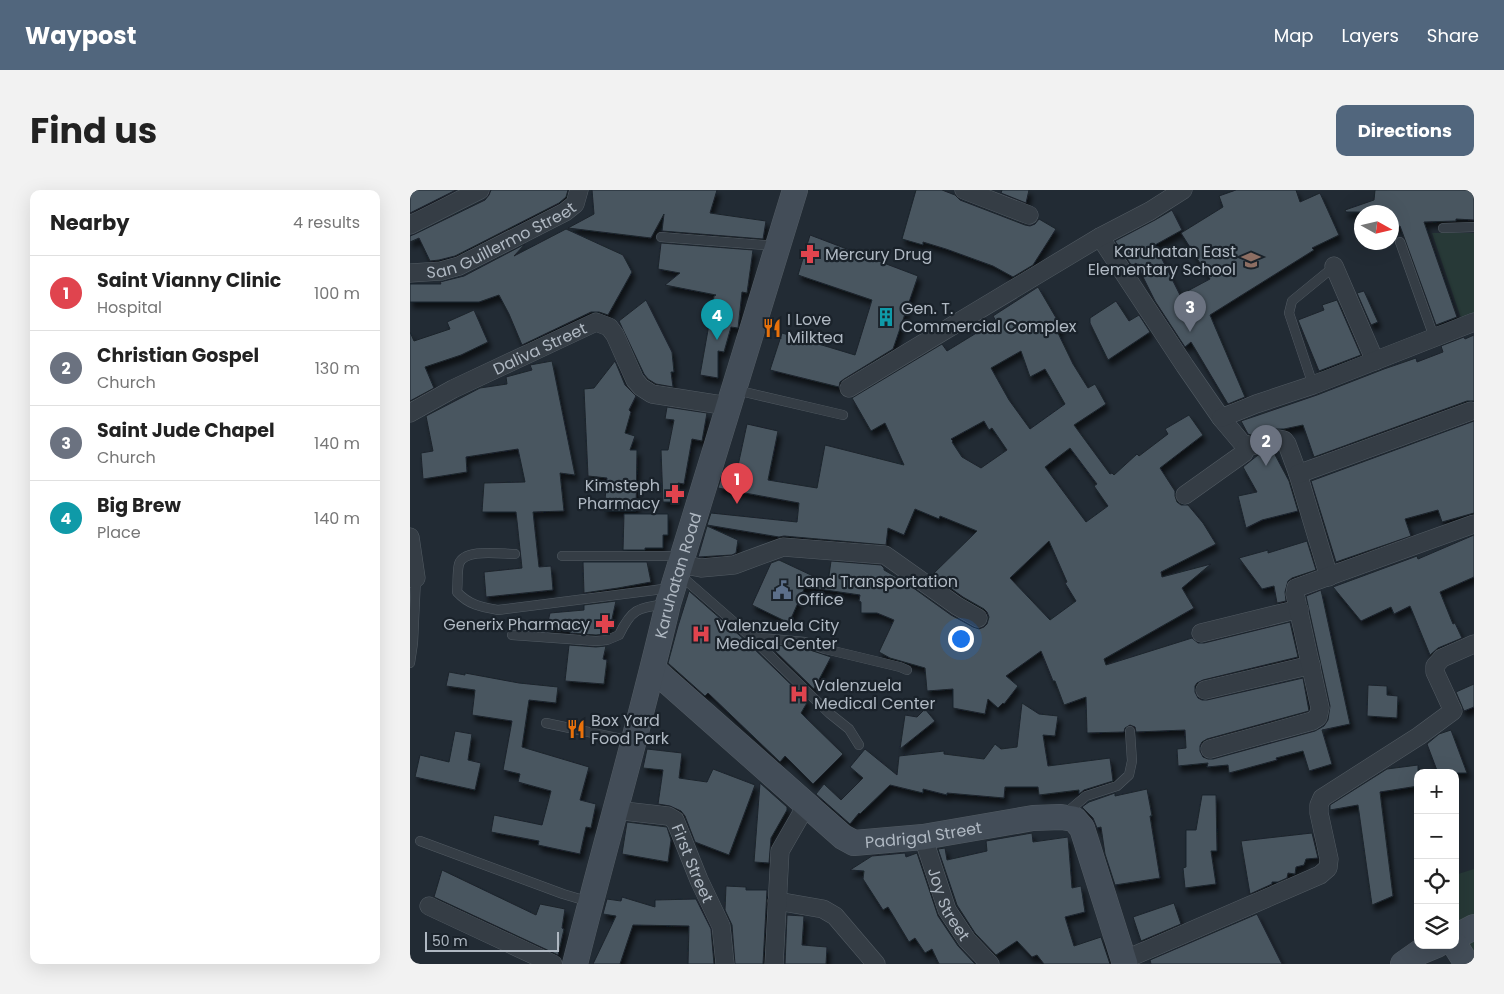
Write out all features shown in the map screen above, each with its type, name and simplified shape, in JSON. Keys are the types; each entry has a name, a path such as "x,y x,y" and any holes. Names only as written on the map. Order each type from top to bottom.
{"main road":[{"name":"Karuhatan Road","path":"575,964 677,577 795,190"},
{"name":"Padrigal Street","path":"653,669 843,837 854,843 923,837 1033,818 1061,817 1074,819 1082,828 1124,962"},
{"path":"1459,935 1474,927"},
{"path":"1403,964 1427,949"},
{"path":"1458,949 1468,964"}],"street":[{"path":"410,225 480,190"},
{"name":"San Guillermo Street","path":"410,273 441,271 459,266 565,212 574,204 579,190"},
{"path":"964,190 1029,215"},
{"path":"849,388 1100,237 1150,211 1183,190"},
{"path":"1100,237 1185,366 1242,443 1251,446 1279,439 1284,440 1287,444 1329,577"},
{"path":"1337,264 1375,361"},
{"name":"Daliva Street","path":"410,413 453,389 596,322 610,327 616,335 635,380 641,387 652,394 731,398"},
{"path":"1222,418 1256,404 1313,385 1474,322"},
{"path":"1298,474 1471,411"},
{"path":"1185,495 1244,454 1247,446"},
{"path":"1210,749 1312,721 1318,717 1320,708 1295,594 1296,588 1474,524"},
{"path":"410,537 413,578"},
{"path":"677,577 701,568 734,565 783,547 885,555 957,606 978,618"},
{"path":"1201,633 1299,609"},
{"path":"1124,962 1320,875 1328,868 1329,859 1319,813 1319,805 1322,798 1419,736 1452,711 1435,672 1435,666 1442,658 1474,644"},
{"path":"1205,690 1311,665"},
{"path":"774,964 780,851 807,804"},
{"name":"First Street","path":"615,810 668,816 675,820 721,926 725,964"},
{"name":"Joy Street","path":"923,837 947,910 967,940 990,964"},
{"path":"777,901 823,909 835,916 876,964"},
{"path":"429,906 553,964"}],"lane":[{"path":"1443,228 1474,227"},
{"path":"661,237 777,246"},
{"path":"1400,242 1434,337"},
{"path":"1313,385 1289,313 1290,306 1292,301 1337,264"},
{"path":"731,398 843,415"},
{"path":"515,554 472,553 464,556 459,563 457,592 464,600 474,606 498,610 677,577"},
{"path":"562,556 620,555 677,577 751,637 829,713 849,729 859,745"},
{"path":"512,634 596,641 607,640 619,635 632,613 644,607 677,577"},
{"path":"410,663 413,578"},
{"path":"751,637 805,642 907,670"},
{"path":"546,723 634,742"},
{"path":"1061,817 1086,796 1117,786 1129,776 1132,761 1130,731"},
{"path":"420,841 563,894 590,902"}],"shaded area":[{"path":"1432,233 1474,233 1474,315 1461,318"},
{"path":"1474,869 1474,962 1459,946 1459,874"}],"building":[{"path":"410,190 456,190 410,213"},
{"path":"491,190 568,190 566,197 559,203 455,256 430,261 419,238 410,242 410,236 485,200"},
{"path":"592,190 717,190 710,213 766,221 763,239 662,231 664,214 651,238 568,228 594,214"},
{"path":"916,190 942,190 955,195 960,200 1025,225 1035,224 1039,219 1056,229 1033,265 1013,277 993,266 946,249 923,242 923,245 902,239"},
{"path":"1002,190 1029,190 1026,203 1001,193"},
{"name":"Karuhatan East Elementary School","path":"1236,190 1296,190 1300,202 1320,193 1339,235 1312,248 1314,250 1210,315 1245,397 1228,404 1191,342 1185,347 1155,301 1136,263 1132,266 1115,241 1172,210 1182,230 1155,245 1180,295 1210,279 1181,233 1223,207 1219,196"},
{"path":"1375,190 1474,190 1474,220 1456,219 1456,221 1424,222 1457,317 1436,325 1399,226 1399,205 1360,205 1374,200"},
{"path":"1354,207 1354,212 1346,212 1345,210"},
{"path":"566,229 623,255 632,272 608,315 591,312 522,345 499,295 479,302 410,302 410,284 441,284 440,282 464,276 525,244 514,256"},
{"name":"Gen. T. Commercial Complex","path":"810,235 918,276 893,349 844,379 840,382 839,387 770,370 782,333 855,355 872,300 798,275"},
{"path":"661,243 753,250 747,293 742,292 738,328 731,327 724,352 718,351 718,378 700,375 714,296 716,295 665,285 680,273 658,269"},
{"path":"1038,287 1062,328 1057,331 1073,364 1088,388 1095,384 1106,404 1074,425 1110,474 1114,475 1137,454 1139,456 1168,434 1165,429 1189,415 1203,435 1160,468 1175,491 1177,502 1181,505 1188,505 1203,523 1216,544 1161,572 1162,577 1211,564 1182,588 1194,608 1104,659 1106,665 1192,638 1198,643 1204,643 1290,622 1298,657 1203,680 1195,686 1195,692 1198,698 1207,700 1303,678 1309,711 1207,739 1202,742 1200,751 1203,757 1213,759 1315,731 1324,726 1328,720 1330,706 1306,596 1321,590 1350,724 1322,730 1332,764 1309,771 1303,751 1229,773 1228,765 1207,767 1208,763 1178,766 1177,749 1186,748 1185,730 1136,732 1135,727 1130,725 1125,728 1124,732 1087,733 1086,697 1064,705 1041,651 1006,676 1018,686 1004,704 998,708 988,699 985,714 953,708 953,689 927,691 925,668 890,658 879,652 894,620 877,613 861,613 860,595 805,587 789,623 752,605 771,563 779,560 828,583 831,561 881,565 884,570 905,582 951,615 979,629 987,624 989,617 984,609 932,575 977,531 940,516 939,519 915,509 904,535 888,528 886,545 779,537 707,525 711,513 797,522 799,503 718,488 723,472 736,475 747,424 778,431 768,480 817,488 825,445 904,465 885,423 871,431 852,398 942,344 947,351 996,321 993,316","holes":["1021,351 1030,377 1045,369 1065,404 1030,429 1009,400 991,368","984,421 989,430 992,428 1007,450 981,468 962,457 951,439","1070,448 1097,484 1094,486 1108,506 1086,522 1045,467","1049,541 1067,582 1065,583 1076,601 1050,620 1010,578"]},
{"path":"1364,291 1378,322 1371,325 1357,293"},
{"path":"646,300 672,352 674,372 671,372 673,387 656,384 648,379 619,321"},
{"path":"1337,300 1361,355 1319,371 1298,320 1324,310 1322,305"},
{"path":"1116,301 1129,321 1139,315 1150,332 1108,360 1090,323 1090,318"},
{"path":"474,310 488,342 461,355 425,367 434,388 410,401 410,332 414,341 450,329 447,322"},
{"path":"1474,335 1474,401 1467,401 1314,457 1303,425 1251,435 1248,434 1241,421 1416,358 1417,362 1443,352 1441,346"},
{"path":"552,361 575,475 560,473 564,511 533,512 539,567 551,566 553,590 486,597 484,572 522,568 516,512 482,512 484,483 525,482 518,449 466,457 467,472 423,479 421,453 433,451 426,416 480,388 507,384 506,377 532,370 530,365"},
{"path":"615,361 625,385 636,396 629,410 631,412 625,433 635,436 630,450 637,450 636,511 604,511 607,478 588,476 584,389 594,388"},
{"path":"667,407 707,413 702,441 692,439 684,484 678,483 678,502 663,502 661,450 668,450 674,420 665,419"},
{"path":"1474,421 1474,513 1442,522 1438,510 1405,519 1411,536 1336,562 1311,481"},
{"path":"1273,451 1289,481 1298,511 1262,520 1246,528 1238,496 1257,492 1243,467 1258,455"},
{"path":"624,514 668,514 668,535 663,535 663,548 623,550"},
{"path":"707,526 738,540 736,553 732,555 698,557"},
{"path":"1474,535 1474,577 1440,592 1453,624 1455,623 1462,638 1438,648 1430,655 1410,606 1394,614 1391,607 1361,621 1333,587 1417,556 1418,559"},
{"path":"1307,541 1316,570 1288,581 1285,592 1286,601 1277,603 1274,586 1262,589 1239,558 1268,550 1268,553"},
{"path":"583,562 647,562 651,582 584,593"},
{"path":"689,591 747,642 808,701 801,713 843,754 813,784 785,756 780,762 708,693 705,696 668,663"},
{"path":"616,601 609,632 605,634 570,633 570,630 547,626 550,613 584,610 584,605"},
{"path":"569,645 606,646 603,659 607,660 604,684 565,681"},
{"path":"774,645 804,648 831,657 814,689 773,649"},
{"path":"449,672 558,687 556,703 529,700 522,747 589,767 580,800 596,804 591,828 586,827 580,854 538,845 539,841 491,832 494,815 542,825 551,791 518,782 520,774 503,770 512,721 472,715 475,690 446,686"},
{"path":"1474,684 1474,707 1464,711 1456,692"},
{"path":"1368,685 1387,686 1387,695 1398,696 1397,718 1367,716"},
{"path":"1022,703 1039,714 1058,716 1055,736 1043,735 1048,766 1110,758 1113,781 1084,790 1079,794 1079,790 1039,795 1038,787 1005,787 1004,798 947,793 947,795 923,789 923,793 890,785 859,813 850,824 816,794 824,784 841,800 863,778 850,767 865,749 897,775 899,756 944,751 944,754 984,759 995,744 1001,749 1017,747"},
{"path":"925,709 935,721 900,749 905,715 917,717"},
{"path":"1451,730 1467,773 1459,773 1459,769 1436,769 1427,744 1439,734"},
{"path":"455,731 472,734 468,760 481,763 475,790 415,777 420,755 449,762"},
{"path":"647,749 682,753 679,778 707,782 713,769 755,785 729,855 695,842 685,816 681,811 670,806 658,804 663,770 643,768"},
{"path":"1418,765 1418,769 1414,769 1414,787 1380,792 1393,896 1372,905 1358,805 1330,810 1330,805 1387,769"},
{"path":"760,783 787,807 771,838 769,863 754,862"},
{"path":"1147,789 1160,878 1115,885 1105,854 1101,827 1097,828 1093,818 1082,807 1089,802 1115,793 1115,796"},
{"path":"1202,795 1216,795 1217,851 1211,851 1216,884 1185,888 1183,868 1186,867 1186,830 1196,830"},
{"path":"627,822 667,827 671,840 668,862 622,854"},
{"path":"1032,833 1033,842 1068,837 1072,888 1081,886 1085,912 1065,917 1074,946 1101,937 1110,964 1044,964 1037,955 1032,957 1017,941 996,955 975,933 957,905 938,849 945,848 947,860 987,851 986,841"},
{"path":"1312,833 1318,858 1306,859 1304,865 1296,867 1295,874 1288,873 1287,878 1278,882 1272,882 1272,884 1250,894 1241,841"},
{"path":"905,853 906,857 917,853 938,916 958,946 975,964 939,964 932,949 925,953 915,938 909,942 888,907 883,910 863,879 864,871 850,870 872,856"},
{"path":"442,870 536,915 540,904 565,909 562,928 564,929 558,955 434,897"},
{"path":"726,886 746,887 746,890 767,890 763,964 735,964 732,925 725,910"},
{"path":"622,897 655,907 655,900 696,899 711,929 714,964 688,964 689,926 633,925 620,964 593,964 616,916 603,914 607,899 621,901"},
{"path":"1174,903 1181,924 1141,941 1133,917"},
{"path":"1257,914 1282,964 1151,964 1150,960"},
{"path":"787,915 804,916 802,945 827,947 826,964 785,964"}],"place":[{"name":"Mercury Drug","path":"810,254"},
{"name":"Karuhatan East Elementary School","path":"1251,260"},
{"name":"Gen. T. Commercial Complex","path":"886,317"},
{"name":"I Love Milktea","path":"772,328"},
{"name":"Saint Jude Chapel","path":"1190,332"},
{"name":"Big Brew","path":"717,340"},
{"name":"Christian Gospel","path":"1266,466"},
{"name":"Kimsteph Pharmacy","path":"675,494"},
{"name":"Saint Vianny Clinic","path":"737,504"},
{"name":"Land Transportation Office","path":"782,590"},
{"name":"Generix Pharmacy","path":"605,624"},
{"name":"Valenzuela City Medical Center","path":"701,634"},
{"name":"Valenzuela Medical Center","path":"799,694"},
{"name":"Box Yard Food Park","path":"576,729"}]}
